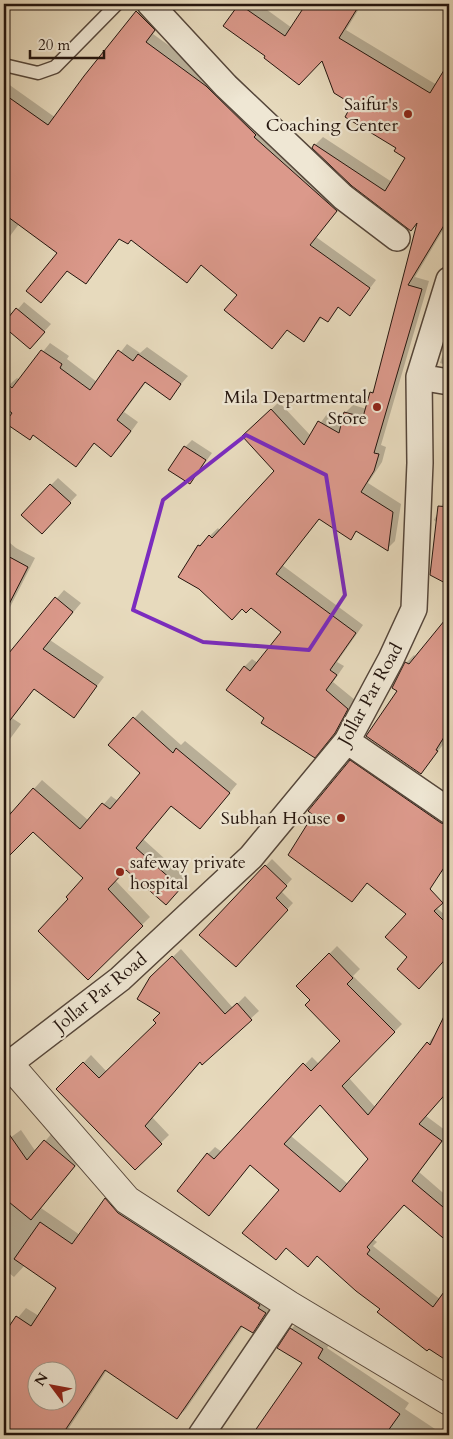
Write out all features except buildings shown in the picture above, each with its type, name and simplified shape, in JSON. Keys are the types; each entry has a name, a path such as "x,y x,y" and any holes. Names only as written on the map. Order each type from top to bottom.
{"street":[{"path":"150,4 226,86 343,197 396,238"},
{"name":"Jollar Par Road","path":"6,1066 120,979 251,857 347,741 391,659 414,608 420,463 418,377 449,280"},
{"path":"418,377 449,382"},
{"path":"347,741 449,811"},
{"path":"6,1066 127,1200 289,1305 449,1402"},
{"path":"201,1435 289,1305"}],"lane":[{"path":"4,66 38,73 55,67 117,4"}],"highlighted area":[{"path":"246,435 326,475 345,595 309,650 203,642 133,610 163,500"}],"place":[{"name":"Saifur's Coaching Center","path":"408,114"},
{"name":"Mila Departmental Store","path":"377,407"},
{"name":"Subhan House","path":"341,818"},
{"name":"safeway private hospital","path":"120,872"}]}
